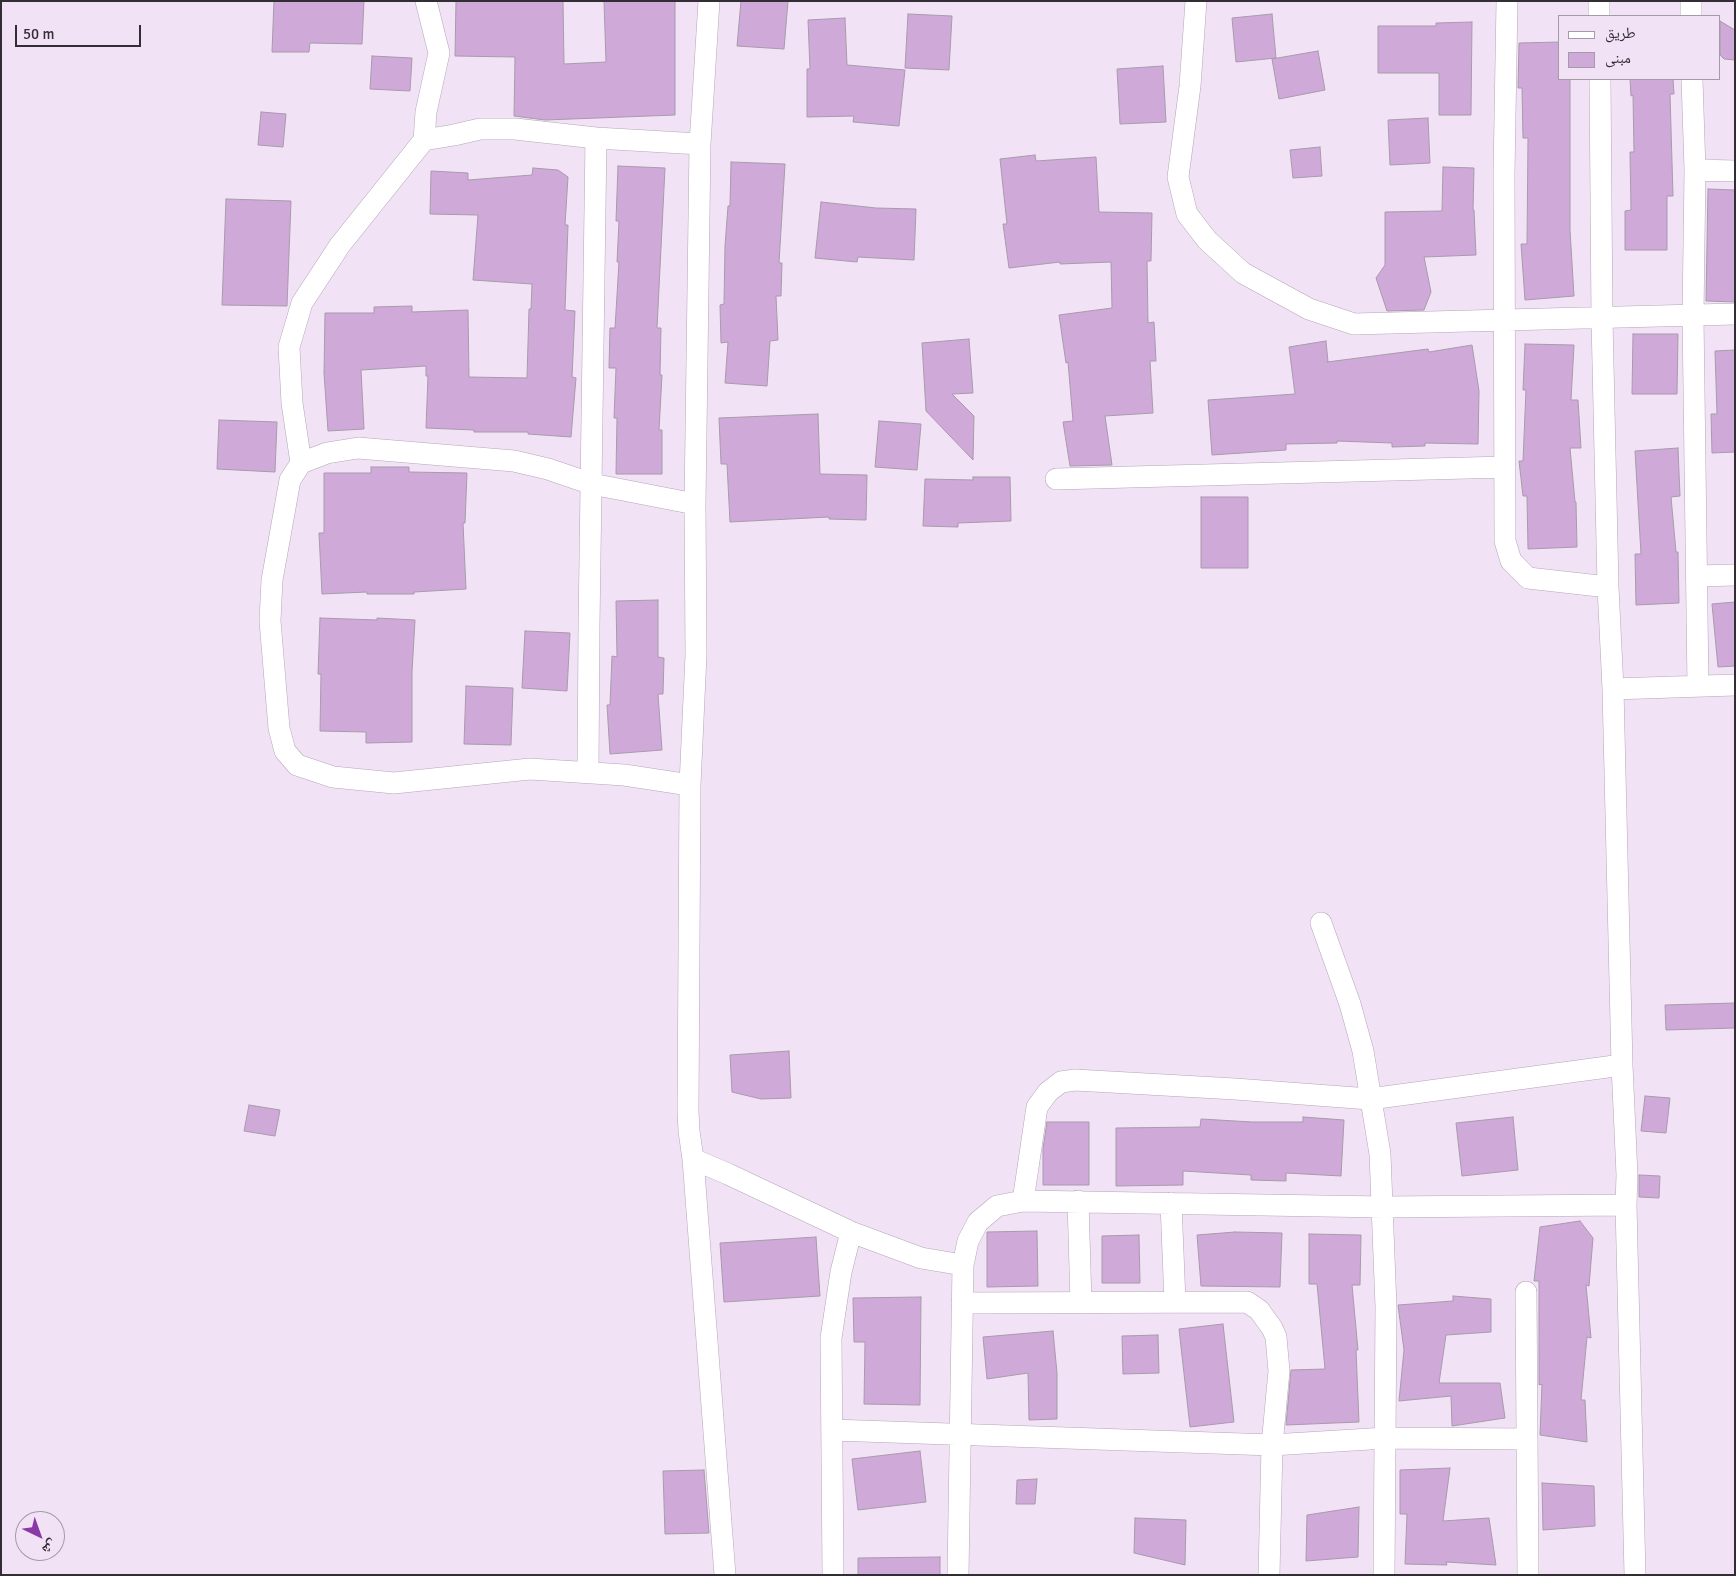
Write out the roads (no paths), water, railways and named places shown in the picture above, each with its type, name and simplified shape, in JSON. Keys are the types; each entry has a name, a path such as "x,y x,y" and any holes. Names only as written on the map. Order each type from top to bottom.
{"street":[{"path":"301,463 292,404 289,347 302,303 340,245 424,140 426,112 439,53 426,1"},
{"path":"709,1 700,144 695,504 696,655 690,785 688,1117 693,1159 725,1575"},
{"path":"1196,1 1190,86 1178,177 1187,214 1207,240 1243,273 1309,309 1354,324 1735,314"},
{"path":"1507,1 1504,174 1505,541 1511,561 1528,578 1608,587"},
{"path":"1599,1 1599,15"},
{"path":"1690,1 1691,15"},
{"path":"1600,80 1602,318 1608,587 1613,689 1622,1065 1627,1175 1626,1205 1635,1575"},
{"path":"1692,80 1695,170 1693,316 1698,686"},
{"path":"424,140 480,129 515,129 596,138 700,144"},
{"path":"588,772 596,138"},
{"path":"1695,170 1735,171"},
{"path":"690,785 588,772 530,769 394,783 333,777 297,765 286,751 278,728 270,621 272,580 290,480 301,463 327,453 358,448 514,461 548,468 592,484 695,504"},
{"path":"1056,479 1505,466"},
{"path":"1697,576 1735,576"},
{"path":"1613,689 1735,685"},
{"path":"1322,923 1350,1004 1363,1051 1380,1154 1386,1307 1384,1575"},
{"path":"1023,1201 1037,1107 1048,1092 1061,1082 1074,1080 1370,1099 1622,1065"},
{"path":"693,1159 850,1232 921,1258 963,1265"},
{"path":"958,1575 963,1265 968,1241 978,1222 997,1206 1023,1201 1382,1207 1626,1205"},
{"path":"1078,1201 1081,1303"},
{"path":"1171,1203 1174,1302"},
{"path":"833,1575 831,1338 850,1232"},
{"path":"1526,1292 1528,1575"},
{"path":"962,1303 1247,1302 1259,1310 1276,1337 1279,1371 1272,1445 1269,1575"},
{"path":"832,1430 1272,1445 1386,1438 1527,1439"}]}
